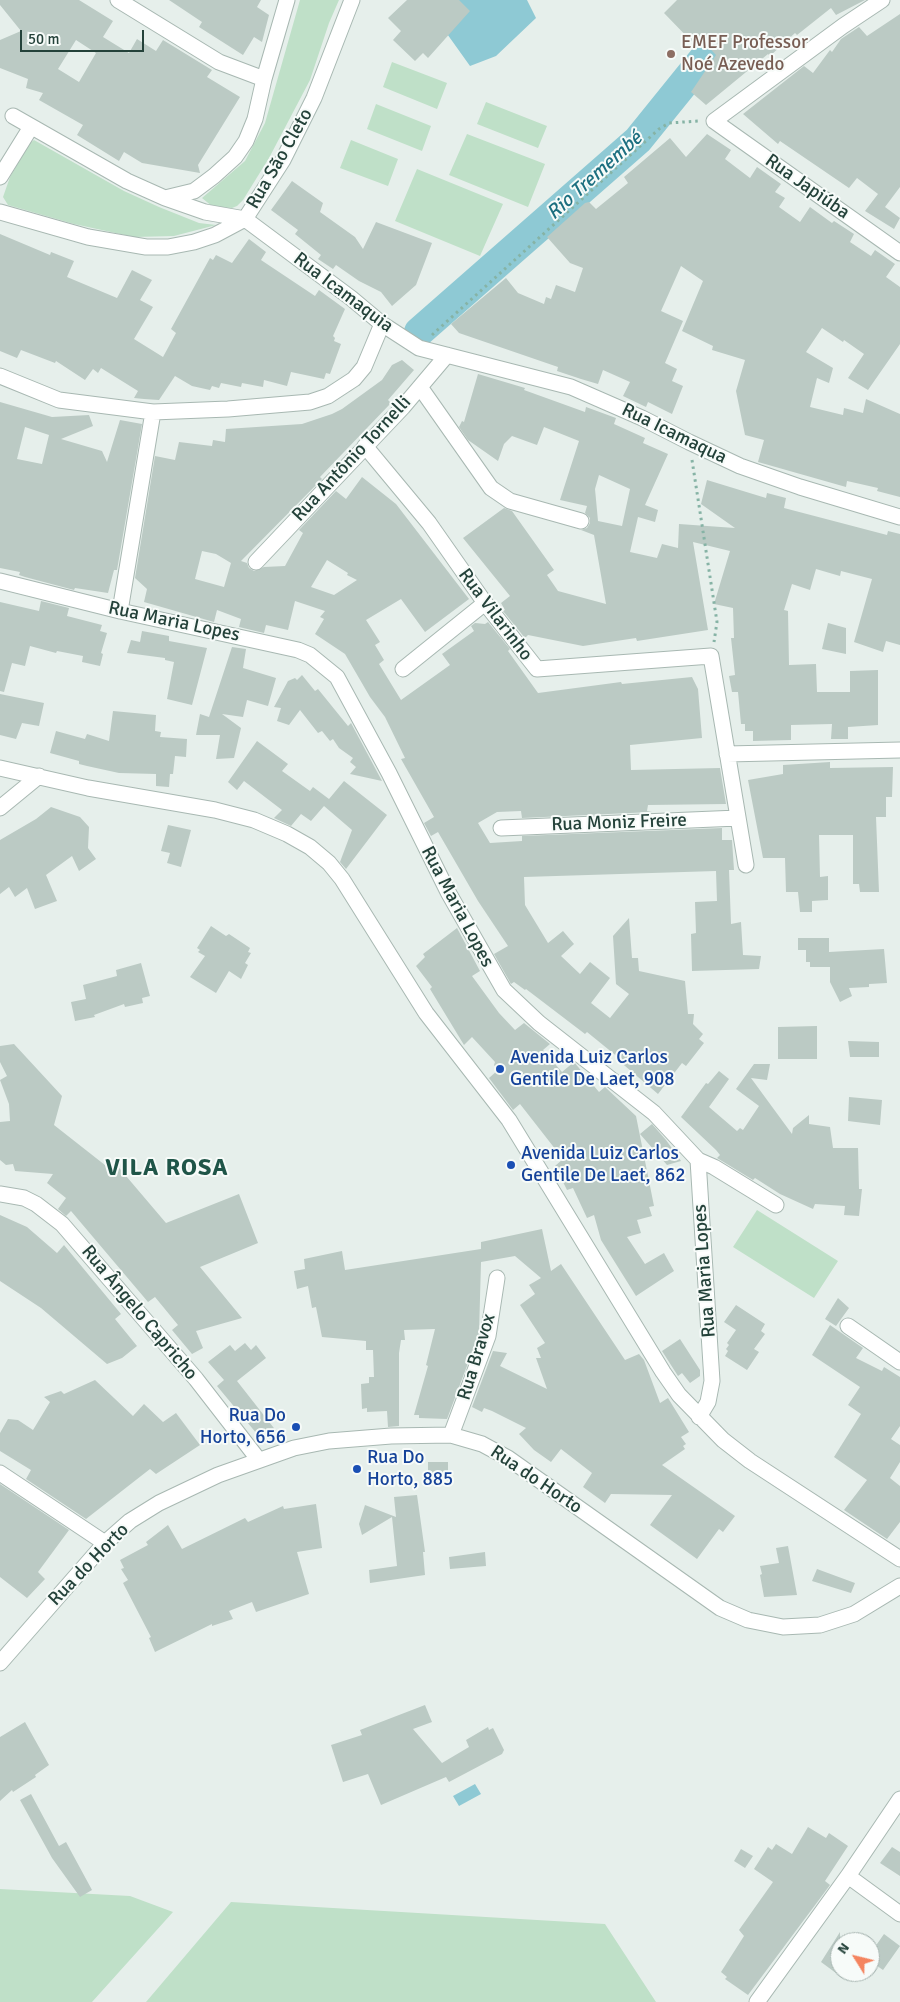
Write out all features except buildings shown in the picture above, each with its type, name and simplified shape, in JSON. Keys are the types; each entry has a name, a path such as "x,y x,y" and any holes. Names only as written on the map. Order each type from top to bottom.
{"street":[{"path":"118,0 219,62 264,79"},
{"path":"165,198 194,190 214,176 235,157 246,141 256,119 264,79 287,0"},
{"name":"Rua São Cleto","path":"0,212 88,237 146,247 168,247 194,242 214,235 245,219 282,160 314,98 352,0"},
{"path":"714,121 843,26 882,0"},
{"path":"13,116 127,181 165,198 205,212 245,219"},
{"name":"Rua Japiúba","path":"714,121 900,252"},
{"path":"0,177 31,127"},
{"name":"Rua Icamaquia","path":"245,219 382,324 419,348 447,355"},
{"path":"0,376 59,400 153,412 310,402 340,390 364,367 382,324"},
{"name":"Rua Antônio Tornelli","path":"256,562 420,387 447,355"},
{"name":"Rua Icamaqua","path":"447,355 571,387 642,418 740,466 800,487 900,517"},
{"path":"420,387 491,488 510,501 581,521"},
{"path":"120,611 153,412"},
{"name":"Rua Vilarinho","path":"365,446 429,523 485,603 533,666 541,670 711,656"},
{"name":"Rua Maria Lopes","path":"0,581 120,611 298,650 310,655 336,677 384,764 448,892 504,990 539,1023 648,1108 698,1160 712,1381 708,1402 699,1417"},
{"path":"402,669 485,603"},
{"path":"711,656 746,865"},
{"path":"726,754 900,750"},
{"path":"0,768 88,788 215,810 254,820 287,834 310,847 329,863 342,879 426,1013 509,1120 663,1372 699,1417 723,1440 750,1461 900,1559"},
{"path":"0,808 39,776"},
{"name":"Rua Moniz Freire","path":"501,828 738,818"},
{"path":"698,1160 714,1167 776,1205"},
{"name":"Rua Ângelo Capricho","path":"0,1194 30,1201 62,1224 196,1379 258,1459"},
{"name":"Rua Bravox","path":"451,1435 488,1336 497,1278"},
{"path":"848,1326 900,1362"},
{"name":"Rua do Horto","path":"0,1663 105,1543 130,1522 159,1502 186,1488 258,1459 294,1448 329,1442 391,1436 451,1435 482,1444 508,1458 720,1608 748,1620 783,1627 820,1625 854,1614 900,1586"},
{"path":"0,1473 105,1543"},
{"path":"757,2002 848,1876 900,1799"},
{"path":"848,1876 900,1914"}],"path":[{"path":"419,348 457,310 659,129 669,123 682,121 714,121"},
{"path":"689,442 717,622 711,656"}],"green space":[{"path":"300,0 339,0 329,23 310,80 269,158 243,200 232,208 213,207 202,198 245,161 265,123"},
{"path":"392,62 447,83 437,109 383,87"},
{"path":"486,102 547,126 538,148 477,124"},
{"path":"376,104 431,126 422,151 367,129"},
{"path":"467,134 545,164 528,207 449,175"},
{"path":"34,140 124,191 199,223 216,225 174,236 134,237 74,224 8,205 3,197 10,177 29,144"},
{"path":"351,140 398,159 388,186 340,168"},
{"path":"417,169 503,204 480,256 395,221"},
{"path":"757,1210 838,1261 814,1298 733,1247"},
{"path":"0,1889 130,1896 173,1912 92,2002 0,2002"},
{"path":"231,1902 605,1924 656,2002 146,2002"}],"water":[{"path":"436,0 527,0 536,18 496,56 470,66 445,31"},
{"path":"475,1784 481,1794 459,1806 453,1796"}],"waterway":[{"name":"Rio Tremembé","path":"419,332 638,140 751,0"}],"place":[{"name":"EMEF Professor Noé Azevedo","path":"671,54"},
{"name":"Avenida Luiz Carlos Gentile De Laet, 908","path":"500,1069"},
{"name":"Avenida Luiz Carlos Gentile De Laet, 862","path":"511,1165"},
{"name":"Rua Do Horto, 656","path":"296,1427"},
{"name":"Rua Do Horto, 885","path":"357,1469"}],"district":[{"name":"VILA ROSA","path":"167,1169"}]}
